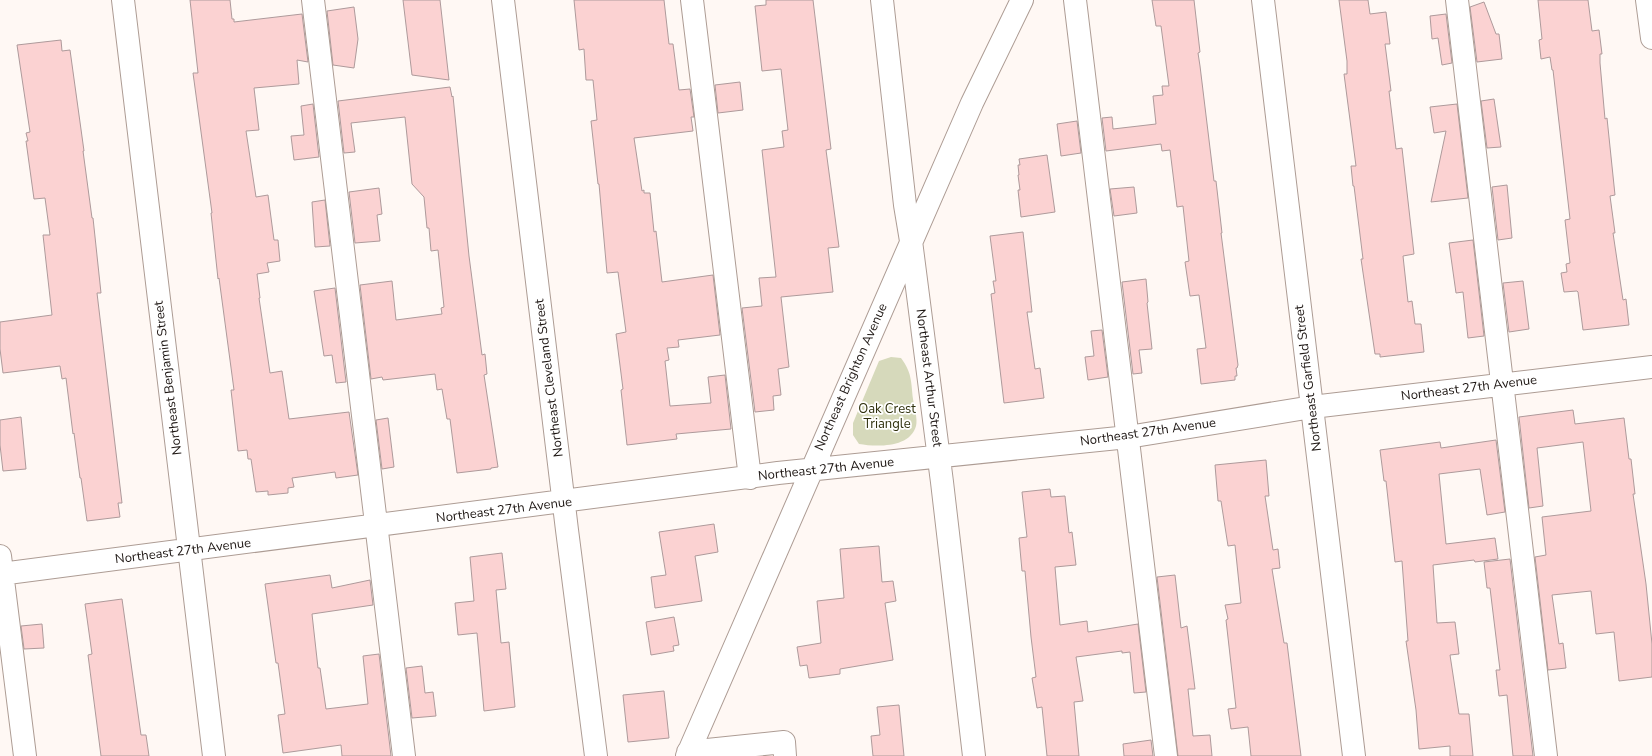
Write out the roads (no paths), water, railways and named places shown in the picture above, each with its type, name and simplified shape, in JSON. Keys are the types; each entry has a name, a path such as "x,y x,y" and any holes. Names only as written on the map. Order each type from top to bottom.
{"street":[{"name":"Northeast Benjamin Street","path":"123,0 214,756"},
{"path":"314,0 404,756"},
{"name":"Northeast Cleveland Street","path":"503,0 563,502 596,756"},
{"path":"692,0 750,478"},
{"name":"Northeast Arthur Street","path":"882,0 905,205 939,457 974,756"},
{"name":"Northeast Brighton Avenue","path":"687,754 810,470 972,103 1022,0"},
{"path":"1074,0 1166,756"},
{"name":"Northeast Garfield Street","path":"1263,0 1354,756"},
{"path":"1457,0 1546,756"},
{"path":"1647,0 1652,38"},
{"name":"Northeast 27th Avenue","path":"1,568 189,551 810,470 1128,437 1312,407 1652,368"},
{"path":"1,568 25,756"},
{"path":"687,754 784,742 785,756"}],"park label":[{"name":"Oak Crest Triangle","path":"887,416"}]}
